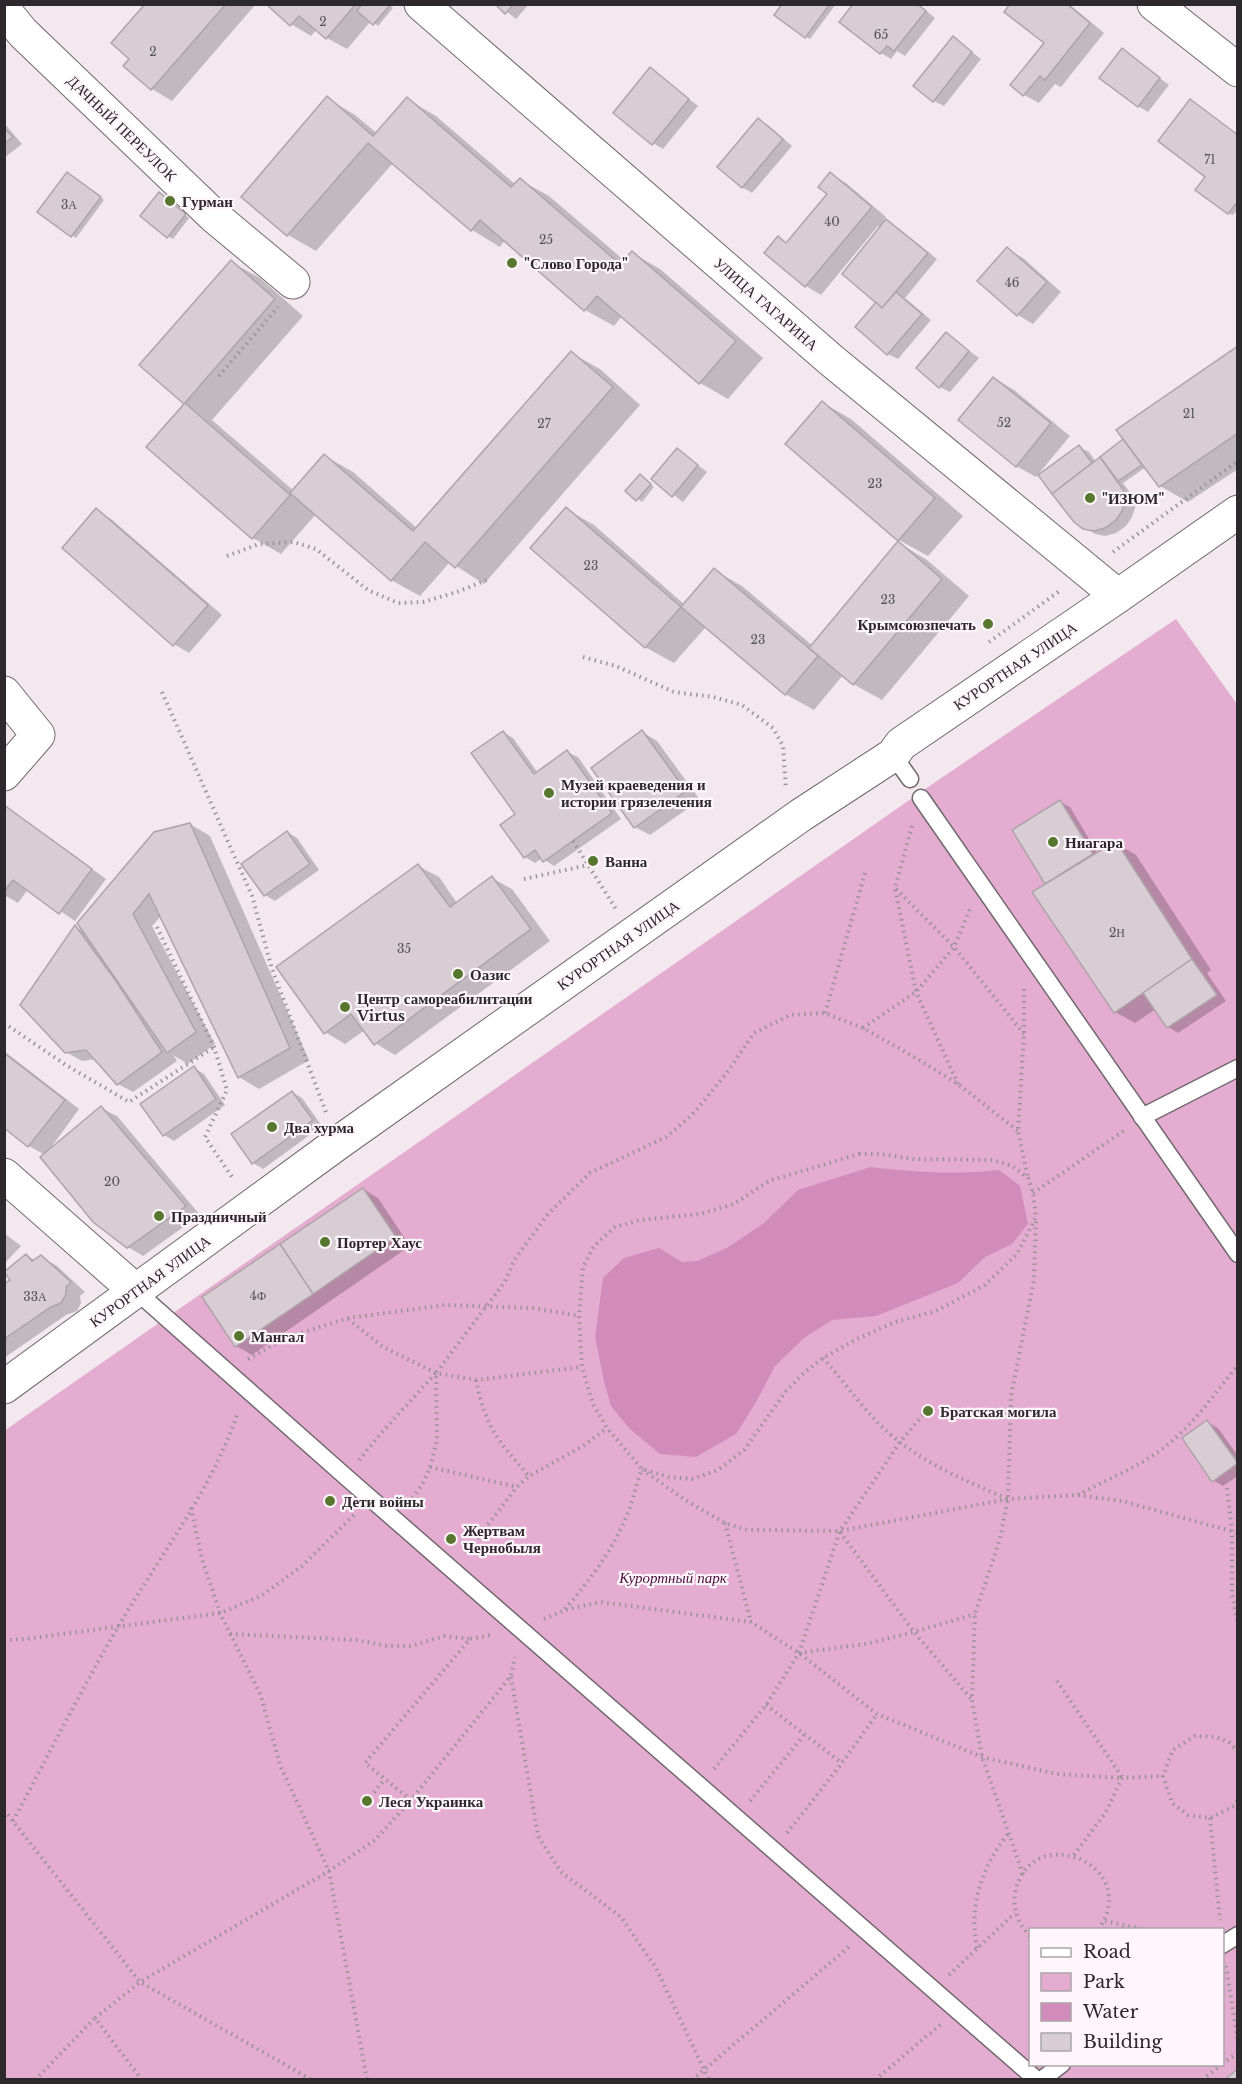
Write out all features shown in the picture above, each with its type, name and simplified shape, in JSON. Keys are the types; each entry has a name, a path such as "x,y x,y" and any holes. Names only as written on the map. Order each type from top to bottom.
{"street":[{"name":"УЛИЦА ГАГАРИНА","path":"421,4 831,360 1118,597"},
{"path":"1154,4 1238,70"},
{"name":"ДАЧНЫЙ ПЕРЕУЛОК","path":"13,13 23,33 215,217 288,292"},
{"name":"КУРОРТНАЯ УЛИЦА","path":"4,1387 338,1143 801,815 901,767 901,744 1118,597 1238,512"},
{"path":"4,693 38,735 4,774"},
{"path":"4,1175 136,1291"}],"lane":[{"path":"921,798 1238,1254"},
{"path":"1142,1117 1238,1068"},
{"path":"136,1291 933,1990 1039,2079 1059,2066"},
{"path":"1224,1944 1238,1935"}],"path":[{"path":"219,376 288,292"},
{"path":"1086,571 1238,461"},
{"path":"226,556 259,544 294,542 316,549 368,590 398,603 423,602 489,579"},
{"path":"583,657 616,666 674,692 713,697 742,705 773,728 783,746 786,792"},
{"path":"162,692 252,896 272,969 338,1143"},
{"path":"921,798 905,844 895,888 916,992 958,1084"},
{"path":"573,841 590,863 633,934"},
{"path":"524,879 590,863"},
{"path":"825,1012 865,873"},
{"path":"862,1028 916,992 954,947 980,884"},
{"path":"895,888 954,947 1024,1034"},
{"path":"158,927 214,1047 226,1090 205,1137 253,1205"},
{"path":"1023,1874 982,1757 972,1700 975,1614 1000,1539 1008,1499 1011,1396 1034,1280 1036,1217 1033,1193 1018,1131 1024,1034 1024,946"},
{"path":"346,1477 383,1431 436,1373 504,1283 515,1259 548,1214 590,1173 666,1137 692,1114 726,1074 754,1033 790,1015 825,1012 862,1028 958,1084 1018,1131"},
{"path":"4,1023 66,1065 129,1102 214,1047"},
{"path":"1033,1193 1142,1117"},
{"path":"1028,1178 1012,1166 993,1160 914,1159 880,1154 859,1154 770,1181 734,1204 700,1214 640,1220 615,1227 594,1246 583,1267 579,1316 582,1367 593,1404 607,1428 642,1469 685,1500 725,1523 747,1530 840,1531 1008,1499 1077,1495 1122,1501 1238,1533"},
{"path":"642,1469 669,1477 692,1479 718,1470 744,1450 786,1390 823,1358 857,1339 895,1322 936,1311 986,1285 1017,1254 1036,1217"},
{"path":"226,1371 286,1338 348,1318 446,1305 533,1308 579,1316"},
{"path":"348,1318 383,1347 436,1373 476,1380 582,1367"},
{"path":"823,1358 877,1420 900,1442 941,1469 1008,1499"},
{"path":"1077,1495 1152,1456 1175,1438 1196,1418 1238,1365"},
{"path":"396,1520 422,1485 430,1467 437,1441 436,1373"},
{"path":"476,1380 487,1422 499,1442 529,1476"},
{"path":"13,1821 117,1628 192,1508 225,1447 238,1412 242,1385"},
{"path":"700,1786 766,1705 799,1653 840,1531 900,1442 923,1415"},
{"path":"453,1570 517,1487 529,1476 564,1457 607,1428"},
{"path":"430,1467 517,1487"},
{"path":"565,1610 589,1581 608,1552 629,1511 642,1469"},
{"path":"1227,1488 1232,1531 1232,1594 1238,1623"},
{"path":"4,1640 25,1640 220,1613 261,1596 302,1566 371,1498"},
{"path":"192,1508 201,1559 220,1613 261,1696 280,1765 330,1871 368,2079"},
{"path":"725,1523 751,1622"},
{"path":"840,1531 914,1632 972,1700"},
{"path":"230,1634 356,1640 387,1647 411,1646 444,1636 470,1639 521,1629 565,1610 600,1602 751,1622 799,1653 877,1714 982,1757 1057,1774 1122,1778 1163,1776"},
{"path":"799,1653 866,1644 975,1614"},
{"path":"521,1629 511,1676 538,1836 561,1872 621,1917 656,1968 709,2079"},
{"path":"411,1800 364,1763 470,1639"},
{"path":"35,2079 94,2018 140,1982 330,1871 375,1840 411,1800 511,1676"},
{"path":"1057,1681 1122,1778"},
{"path":"766,1705 842,1763"},
{"path":"774,1851 877,1714"},
{"path":"737,1817 804,1735"},
{"path":"1237,1750 1229,1742 1215,1737 1196,1736 1173,1750 1163,1776 1172,1803 1188,1815 1210,1818 1234,1806 1238,1800"},
{"path":"1074,1855 1106,1812 1122,1778"},
{"path":"370,1797 385,1779"},
{"path":"4,1810 140,1982 312,2079"},
{"path":"1210,1818 1221,1928"},
{"path":"977,1948 974,1931 977,1891 994,1851 1008,1833"},
{"path":"1029,1935 1023,1929 1015,1912 1014,1901 1017,1887 1023,1874 1032,1864 1044,1857 1058,1854 1074,1855 1088,1862 1100,1874 1107,1888 1109,1905 1105,1921 1099,1928"},
{"path":"933,1990 1015,1912"},
{"path":"1105,1921 1142,1928"},
{"path":"692,2079 866,1931"},
{"path":"1224,1951 1238,2042"},
{"path":"874,2079 957,2010"},
{"path":"94,2018 142,2079"},
{"path":"1224,2063 1238,2053"},
{"path":"1202,2079 1219,2066"}],"green space":[{"name":"Курортный парк","path":"1176,619 1237,704 1237,2079 5,2079 4,1431 931,785"}],"water":[{"path":"871,1167 935,1172 999,1170 1020,1186 1028,1224 1012,1244 985,1257 958,1283 876,1316 832,1320 804,1338 775,1366 736,1434 696,1457 660,1454 630,1429 611,1406 595,1337 603,1278 624,1258 659,1248 682,1262 697,1261 727,1248 764,1223 798,1190"}],"building":[{"path":"145,4 226,4 151,90 123,66 129,59 111,43"},
{"path":"266,4 356,4 326,39 299,16 290,26"},
{"path":"362,4 390,5 373,25 357,11"},
{"path":"495,4 514,4 505,14"},
{"path":"782,4 830,4 805,38 774,15"},
{"path":"853,4 917,4 926,11 894,51 887,46 880,54 839,22"},
{"path":"1010,4 1067,4 1090,23 1045,80 1040,76 1023,96 1010,85 1044,43 1004,12"},
{"path":"953,36 972,52 933,102 913,86"},
{"path":"1122,48 1160,78 1138,107 1099,78"},
{"path":"650,67 689,99 652,145 613,113"},
{"path":"327,96 373,136 407,97 511,187 520,178 620,264 632,251 736,341 699,384 597,296 584,311 480,220 471,231 368,143 287,236 241,197"},
{"path":"1190,99 1238,135 1238,201 1228,214 1195,190 1205,177 1158,141"},
{"path":"758,118 783,139 742,188 717,167"},
{"path":"4,128 13,137 4,144"},
{"path":"67,172 101,197 71,237 37,212"},
{"path":"830,172 872,207 805,287 764,253 778,236 786,243 827,194 818,187"},
{"path":"159,192 186,214 167,238 140,216"},
{"path":"886,219 928,253 882,308 842,274"},
{"path":"1007,247 1047,282 1017,316 977,281"},
{"path":"231,260 275,299 185,403 289,494 324,454 413,531 571,351 613,387 455,568 425,542 391,581 291,494 252,539 146,447 184,404 139,365"},
{"path":"896,292 922,314 887,355 855,327 876,302 882,308"},
{"path":"946,332 969,351 939,388 916,368"},
{"path":"1238,346 1238,433 1159,487 1116,430"},
{"path":"993,377 1051,423 1016,467 958,420"},
{"path":"822,401 935,498 898,541 785,444"},
{"path":"1123,439 1142,465 1118,481 1100,457"},
{"path":"1079,445 1092,463 1052,494 1038,475"},
{"path":"677,448 698,465 672,497 651,479"},
{"name":"\"ИЗЮМ\"","path":"1100,457 1124,491 1125,502 1116,520 1105,528 1094,531 1083,529 1074,522 1052,494"},
{"path":"640,474 651,484 636,501 625,491"},
{"path":"566,507 681,607 645,648 530,548"},
{"path":"96,508 208,605 173,646 62,548"},
{"path":"898,541 942,579 853,685 809,648"},
{"path":"714,568 818,656 785,695 681,607"},
{"path":"642,730 686,791 634,828 591,768"},
{"name":"Музей краеведения и истории грязелечения","path":"503,731 534,774 567,750 612,813 543,862 535,850 524,858 500,825 515,814 471,753"},
{"name":"Ниагара","path":"1060,800 1093,854 1045,884 1012,830"},
{"path":"4,805 92,869 59,914 13,880 4,892"},
{"path":"190,823 290,1048 238,1078 149,894 133,914 196,1032 167,1053 77,923 154,832"},
{"path":"287,831 310,864 264,896 241,864"},
{"path":"1116,841 1192,959 1114,1013 1032,892"},
{"path":"418,864 450,907 492,876 531,929 374,1045 351,1014 324,1034 276,967"},
{"path":"75,925 116,981 162,1052 117,1085 86,1050 65,1053 20,1005"},
{"path":"1192,959 1217,995 1167,1028 1143,993"},
{"path":"4,1053 65,1100 28,1147 4,1128"},
{"path":"194,1066 216,1099 163,1136 140,1104"},
{"name":"Два хурма","path":"292,1091 313,1120 252,1164 231,1134"},
{"path":"101,1106 186,1206 127,1248 93,1222 40,1157"},
{"path":"363,1188 396,1237 313,1294 280,1244"},
{"path":"280,1244 313,1294 235,1347 202,1297"},
{"path":"26,1254 32,1261 41,1255 71,1282 66,1287 66,1294 61,1303 51,1307 4,1339 4,1284 10,1280 4,1272"},
{"path":"1207,1420 1238,1463 1212,1482 1182,1438"},
{"path":"1238,2069 1238,2080 1224,2080"}],"place":[{"name":"Гурман","path":"170,201"},
{"name":"\"Слово Города\"","path":"512,263"},
{"name":"\"ИЗЮМ\"","path":"1090,498"},
{"name":"Крымсоюзпечать","path":"988,624"},
{"name":"Музей краеведения и истории грязелечения","path":"549,793"},
{"name":"Ниагара","path":"1053,842"},
{"name":"Ванна","path":"593,861"},
{"name":"Оазис","path":"458,974"},
{"name":"Центр самореабилитации Virtus","path":"345,1007"},
{"name":"Два хурма","path":"272,1127"},
{"name":"Праздничный","path":"159,1216"},
{"name":"Портер Хаус","path":"325,1242"},
{"name":"Мангал","path":"239,1336"},
{"name":"Братская могила","path":"928,1411"},
{"name":"Дети войны","path":"330,1501"},
{"name":"Жертвам Чернобыля","path":"451,1539"},
{"name":"Леся Украинка","path":"367,1801"}]}
